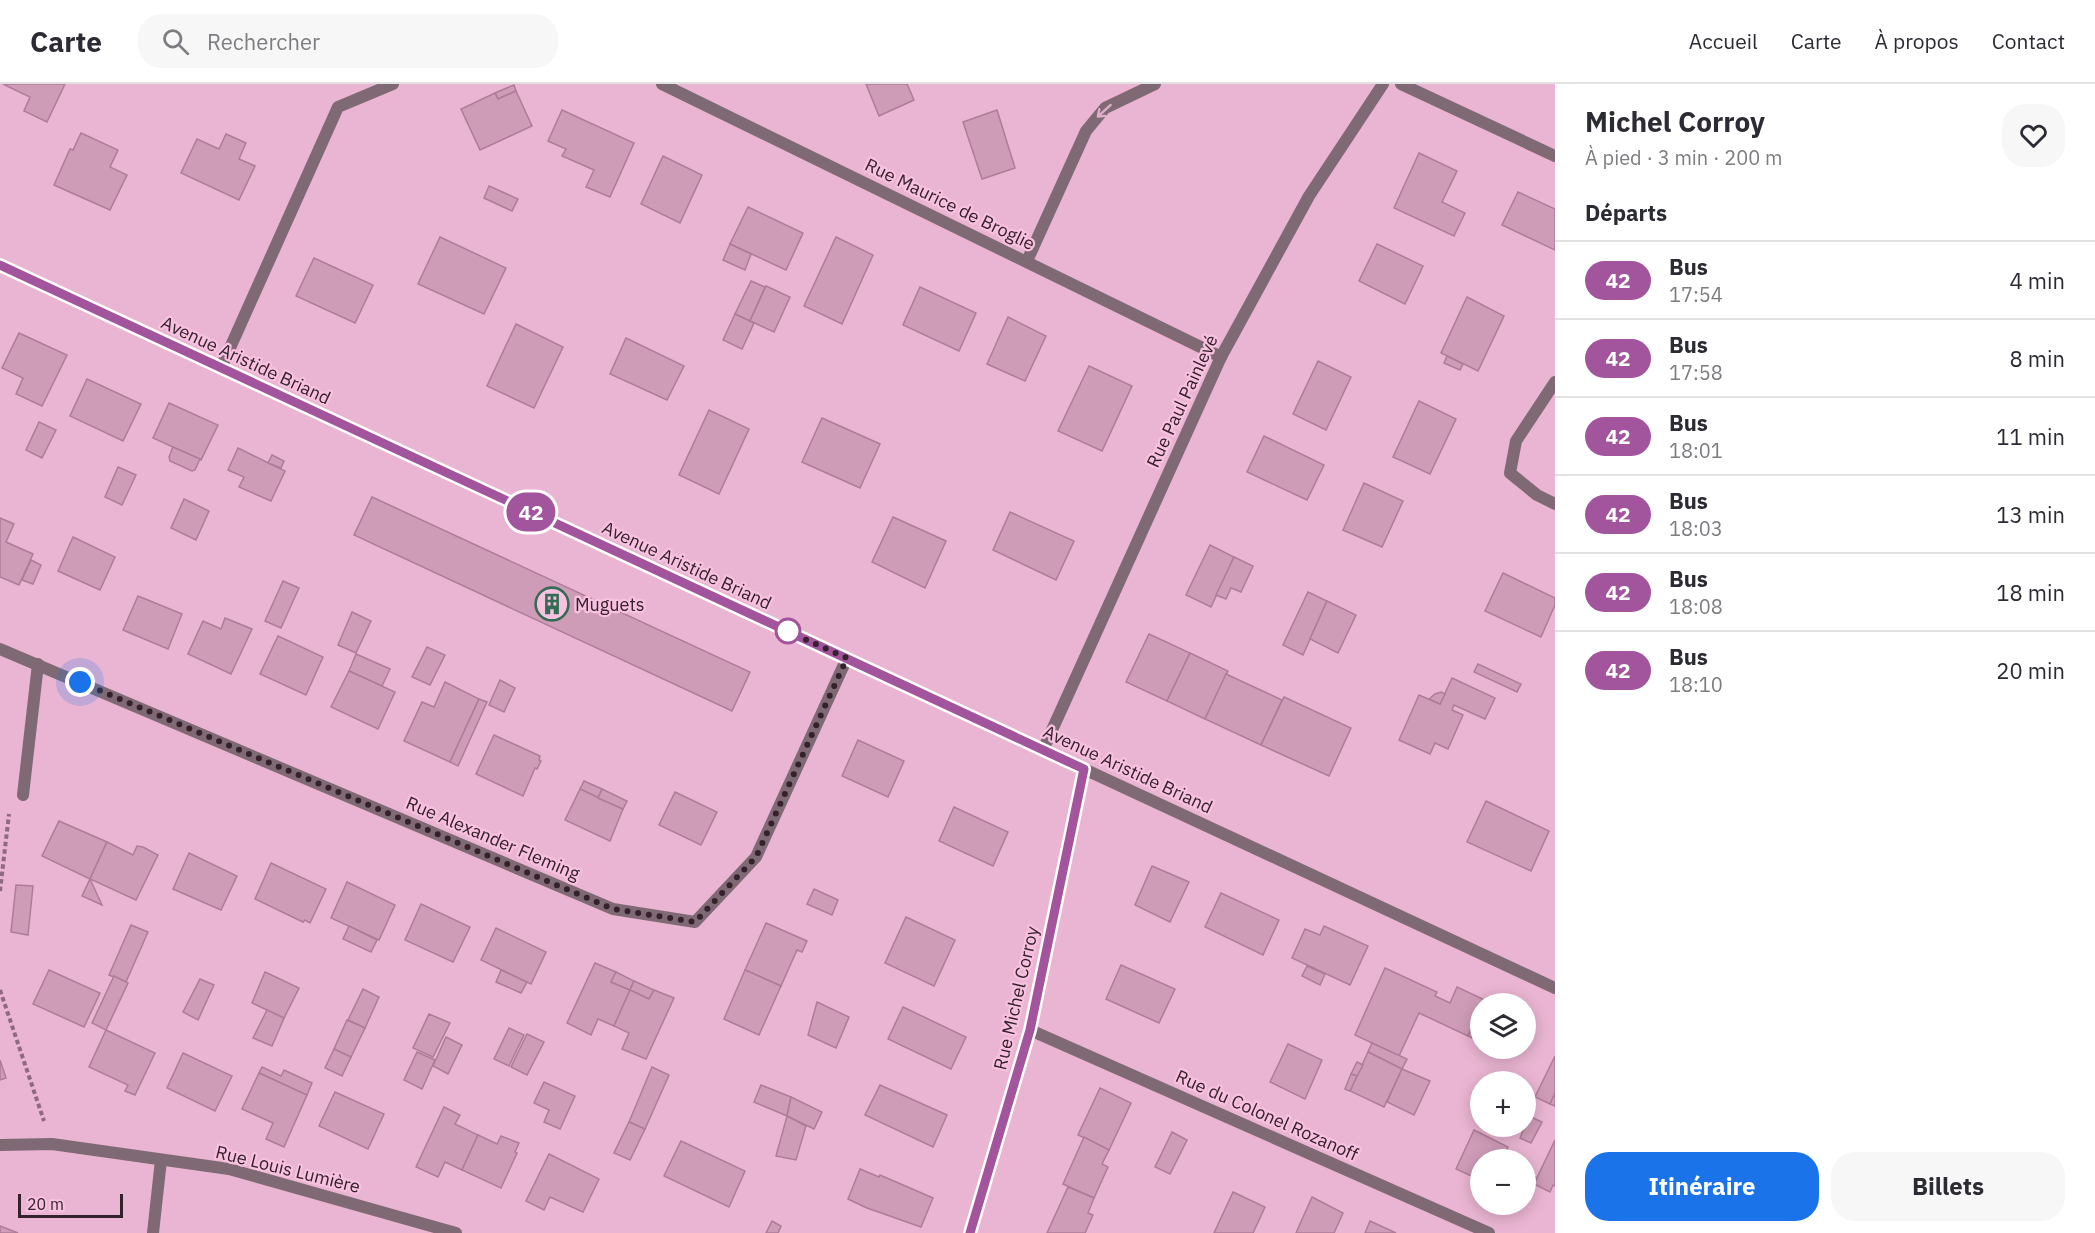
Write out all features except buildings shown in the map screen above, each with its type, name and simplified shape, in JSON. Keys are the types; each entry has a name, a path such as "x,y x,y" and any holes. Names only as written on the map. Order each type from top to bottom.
{"street":[{"path":"221,368 338,107 393,84"},
{"name":"Rue Maurice de Broglie","path":"663,84 1221,357"},
{"path":"1027,261 1086,131 1105,108 1155,84"},
{"name":"Rue Paul Painlevé","path":"1043,750 1221,357 1308,196 1383,84"},
{"path":"1401,84 1555,156"},
{"name":"Avenue Aristide Briand","path":"0,265 1555,988"},
{"path":"1555,382 1516,441 1510,473 1537,495 1555,504"},
{"name":"Rue Alexander Fleming","path":"0,648 613,909 695,922 756,857 847,658"},
{"path":"23,795 38,664"},
{"name":"Rue Michel Corroy","path":"970,1233 1030,1030 1084,769"},
{"name":"Rue du Colonel Rozanoff","path":"1030,1030 1489,1233"},
{"name":"Rue Louis Lumière","path":"0,1145 52,1144 229,1169 456,1233"},
{"path":"153,1233 161,1160"}],"path":[{"path":"0,891 8,815 23,795"},
{"path":"0,990 52,1144"}],"bus line":[{"name":"42","path":"0,265 1084,769 1030,1030 970,1233"}],"place":[{"name":"Muguets","path":"552,604"}],"route":[{"path":"80,682 613,909 695,922 756,857 847,658 780,628 788,631"}]}
